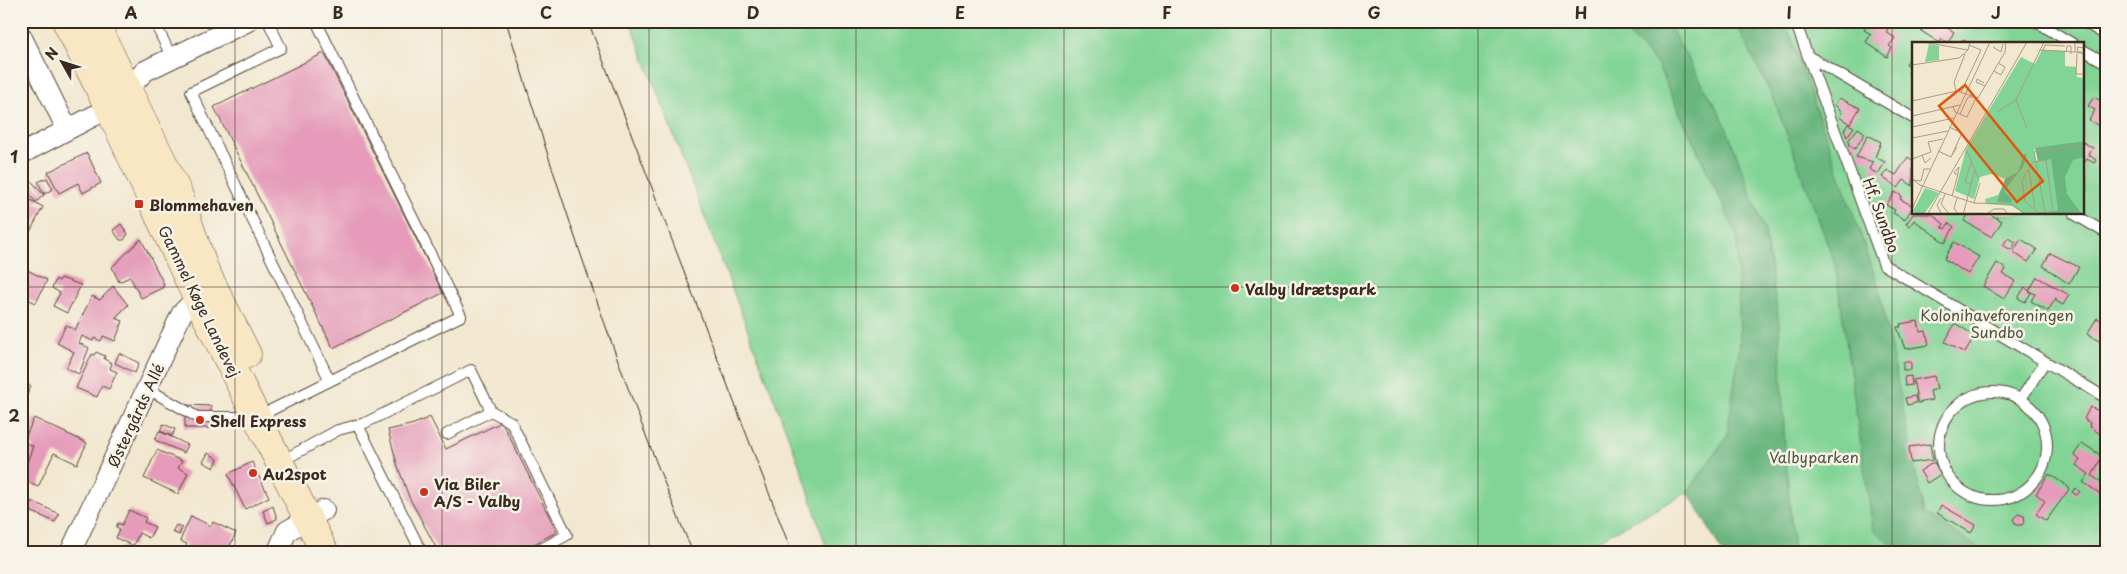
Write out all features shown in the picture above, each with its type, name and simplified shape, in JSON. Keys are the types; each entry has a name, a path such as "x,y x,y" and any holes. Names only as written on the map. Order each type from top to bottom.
{"main road":[{"name":"Gammel Køge Landevej","path":"66,21 118,100"},
{"name":"Gammel Køge Landevej","path":"94,21 118,100 205,293 316,514 345,553"},
{"name":"Gammel Køge Landevej","path":"316,514 325,553"}],"street":[{"path":"21,154 118,100 145,71 248,21"},
{"path":"21,36 67,129"},
{"name":"Østergårds Allé","path":"70,553 182,314 205,293"},
{"path":"277,553 287,531 316,514"}],"lane":[{"path":"154,21 172,58"},
{"path":"268,21 281,48 191,92 330,381"},
{"path":"148,388 197,417 265,413 461,316 316,21"},
{"name":"Hf. Sundbo","path":"1796,21 1884,265 2106,398"},
{"path":"2035,21 2070,42"},
{"path":"2082,21 2106,35"},
{"path":"2084,51 2106,63"},
{"path":"1808,56 1912,117"},
{"path":"2076,215 2106,233"},
{"path":"2021,399 2044,362"},
{"path":"288,457 338,430 358,425 471,370 491,411 511,422 567,535 534,553"},
{"path":"2004,392 2021,399 2034,410 2044,426 2048,444 2042,469 2032,484 2022,492 2004,499 1979,498 1962,490 1947,474 1940,456 1940,434 1948,416 1962,402 1979,393 2004,392"},
{"path":"447,434 491,411"},
{"path":"358,425 422,553"}],"green space":[{"name":"Valby Idrætspark","path":"630,21 1616,21 1657,64 1732,224 1653,21 2106,21 2106,553 1746,553 1718,449 1688,492 1574,553 828,553 805,480"},
{"path":"1616,21 1666,21 1724,121 1765,232 1779,323 1785,450 1794,553 1723,553 1688,492 1727,436 1740,342 1737,235 1657,64"},
{"path":"1735,21 1785,21 1878,284 1924,514 1987,553 1902,553 1873,529 1835,264 1775,102"}],"building":[{"path":"1833,21 1846,21 1842,27"},
{"path":"1847,21 1858,21 1854,26"},
{"path":"1869,21 1881,21 1889,27 1886,32 1895,38 1889,46 1892,48 1887,57 1866,42 1871,34 1864,30"},
{"path":"1927,21 1937,21 1954,32 1949,42 1942,39 1938,42 1921,31"},
{"path":"324,53 443,293 333,348 214,107"},
{"path":"1912,54 1912,67 1906,64"},
{"path":"21,63 30,80 21,84"},
{"path":"1912,67 1912,75 1908,73"},
{"path":"2104,96 2106,97 2106,121 2102,128 2089,120 2095,110 2088,106 2094,97 2101,101"},
{"path":"1839,98 1860,108 1850,124 1839,117 1842,112 1835,105"},
{"path":"1848,124 1854,127 1847,137 1844,130"},
{"path":"1858,128 1865,133 1855,149 1849,145 1850,142 1848,141"},
{"path":"1868,135 1881,142 1875,157 1885,162 1878,174 1869,169 1873,162 1856,157"},
{"path":"2084,143 2093,148 2089,155 2096,160 2094,163 2087,159 2084,164"},
{"path":"87,153 101,183 83,193 78,183 59,193 48,172"},
{"path":"1908,157 1912,160 1912,185 1904,180 1898,188 1882,177 1887,170 1896,175"},
{"path":"25,174 44,195 36,202 21,186 21,178"},
{"path":"47,178 53,189 44,194 38,182"},
{"path":"1895,192 1902,196 1900,199 1912,205 1912,208 1905,220 1893,213 1895,210 1886,205"},
{"path":"23,196 43,207 23,245 21,244"},
{"path":"1912,215 1933,215 1944,224 1942,227 1945,229 1949,223 1954,227 1945,243 1914,220 1910,226 1906,224"},
{"path":"1968,215 1992,215 2002,221 1992,237 1964,221"},
{"path":"121,224 128,234 124,240 120,240 113,230"},
{"path":"2008,238 2016,242 2011,250 2003,245"},
{"path":"141,239 164,284 162,288 141,298 130,277 119,282 112,267"},
{"path":"2021,239 2037,249 2028,262 2013,252"},
{"path":"1954,242 1979,257 1968,274 1944,259"},
{"path":"2050,253 2079,267 2069,284 2043,266"},
{"path":"1997,263 2006,269 2003,274 2015,281 2004,299 1983,286"},
{"path":"21,267 47,280 36,303 21,296"},
{"path":"2037,277 2069,295 2063,305 2056,301 2056,298 2048,311 2031,301 2035,294 2029,291"},
{"path":"61,278 81,285 67,313 53,306 60,293 52,288 56,279 59,281"},
{"path":"113,286 128,305 115,318 123,321 115,341 103,336 101,341 94,338 93,341 82,336 79,343 89,348 79,374 66,368 74,352 57,343 66,325 75,330 92,296 100,300"},
{"path":"2025,287 2031,293 2025,302 2018,298"},
{"path":"2097,318 2106,323 2106,345 2087,334"},
{"path":"1918,321 1920,332 1926,331 1929,345 1905,349 1897,327 1901,327 1900,324"},
{"path":"1955,323 1975,336 1965,353 1945,342"},
{"path":"96,352 105,356 104,359 112,363 110,369 117,372 109,389 102,386 97,397 76,388 92,354 94,355"},
{"path":"119,353 139,363 135,373 115,363"},
{"path":"1903,362 1911,362 1911,370 1903,370"},
{"path":"1911,376 1912,385 1905,386 1904,377"},
{"path":"1934,376 1937,389 1930,391 1932,400 1918,403 1913,380"},
{"path":"21,382 31,386 27,395 21,392"},
{"path":"1915,396 1916,403 1907,405 1905,398"},
{"path":"185,405 211,406 211,428 185,428"},
{"path":"2090,407 2106,414 2104,437 2089,426 2090,423 2084,419"},
{"path":"430,417 446,449 502,422 557,532 516,553 439,553 409,497 397,464 388,430 414,424"},
{"path":"34,418 87,443 77,464 54,453 38,487 21,479 33,446 23,442"},
{"path":"163,424 175,429 172,436 160,431"},
{"path":"159,431 188,445 184,453 155,440"},
{"path":"2082,443 2102,456 2092,476 2103,483 2101,485 2106,488 2102,495 2083,482 2089,474 2076,465 2080,460 2074,455"},
{"path":"1930,444 1933,460 1911,463 1909,447"},
{"path":"157,450 182,461 178,468 188,473 178,494 144,478"},
{"path":"208,453 218,459 214,468 203,462"},
{"path":"252,462 269,497 245,509 228,474"},
{"path":"1934,462 1941,474 1927,483 1920,471"},
{"path":"2049,474 2070,488 2046,521 2036,514 2045,501 2036,494"},
{"path":"2076,488 2080,492 2076,495 2072,492"},
{"path":"32,501 59,514 55,522 28,510"},
{"path":"1941,505 1976,525 1971,533 1937,513"},
{"path":"273,506 277,519 268,523 263,511"},
{"path":"129,510 146,518 144,522 155,527 149,538 139,533 133,546 116,538 120,529 116,527 118,523 122,525"},
{"path":"2018,514 2024,516 2025,521 2022,525 2016,525 2013,519"},
{"path":"191,516 211,526 213,522 236,533 228,550 220,547 217,553 183,553 187,544 180,541"},
{"path":"176,525 182,528 179,535 172,532"},
{"path":"123,546 133,551 132,553 121,551"}],"tram line":[{"path":"506,21 548,156 616,356 693,553"},
{"path":"588,21 792,553"}],"place":[{"name":"Blommehaven","path":"139,204"},
{"name":"Valby Idrætspark","path":"1235,288"},
{"name":"Shell Express","path":"200,420"},
{"name":"Au2spot","path":"253,473"},
{"name":"Via Biler A/S - Valby","path":"424,492"}],"park label":[{"name":"Kolonihaveforeningen Sundbo","path":"1997,322"},
{"name":"Valbyparken","path":"1814,456"}]}
